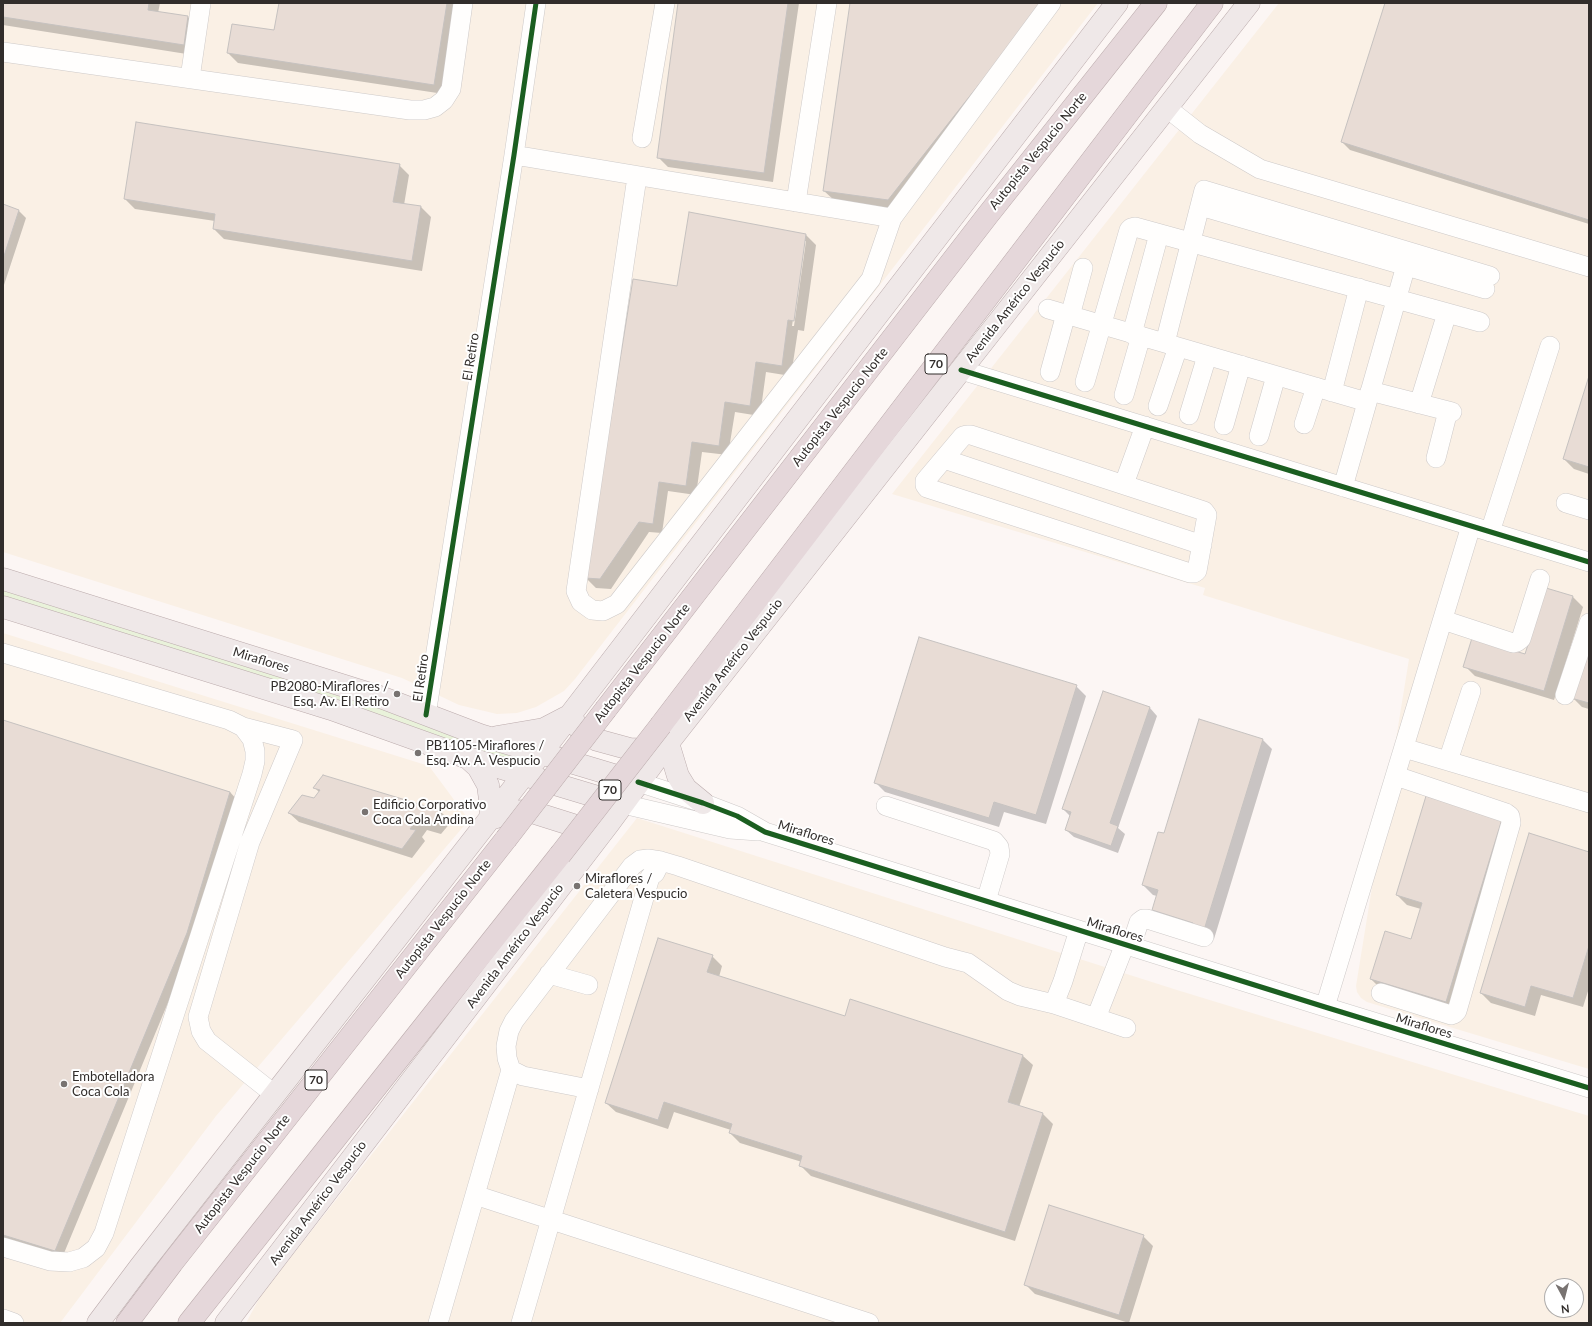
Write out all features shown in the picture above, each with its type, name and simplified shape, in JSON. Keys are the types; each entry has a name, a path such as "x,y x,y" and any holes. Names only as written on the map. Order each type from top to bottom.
{"highway":[{"name":"Autopista Vespucio Norte","path":"127,1323 172,1263 506,839 987,216 1156,3"},
{"name":"70","path":"189,1323 560,855 664,734 1212,3"}],"main road":[{"path":"98,1323 274,1094 524,775 1117,3"},
{"name":"Avenida Américo Vespucio","path":"226,1323 592,846 638,782 664,734 961,370 1249,3"},
{"name":"Miraflores","path":"3,579 383,698 490,738 638,782"},
{"name":"Miraflores","path":"3,608 331,709 468,758 623,804"},
{"path":"569,716 579,728 597,740 630,749 648,750 664,734 678,776 686,789 703,803"},
{"path":"490,738 544,729 569,716"},
{"path":"468,758 478,767 488,785 491,807 490,819"},
{"path":"490,819 511,812 525,811 536,813 573,825 585,835 592,846"}],"street":[{"path":"190,78 201,3"},
{"path":"3,52 424,110 435,107 444,100 451,89 463,3"},
{"name":"El Retiro","path":"426,715 514,156 536,3"},
{"path":"642,138 665,3"},
{"path":"796,202 827,3"},
{"path":"637,176 576,591 581,602 592,610 603,611 618,604 871,279 892,218 1051,3"},
{"path":"1167,108 1200,134 1260,169 1589,267"},
{"path":"514,156 892,218"},
{"path":"1158,406 1172,345 1191,242 1204,190 1408,259 1487,283"},
{"path":"1085,382 1129,230 1134,227 1480,322"},
{"path":"1124,395 1159,234"},
{"path":"1343,487 1408,259"},
{"path":"1050,372 1083,268"},
{"path":"1304,424 1324,390 1360,288"},
{"path":"1048,309 1324,390 1419,404 1450,412 1436,458"},
{"path":"1419,404 1447,313"},
{"path":"1490,532 1550,346"},
{"path":"1189,415 1207,356"},
{"path":"1224,425 1241,366"},
{"path":"961,370 1589,562"},
{"path":"1259,436 1276,376"},
{"path":"1124,484 1145,426"},
{"path":"971,434 1124,484 1206,512 1207,515 1197,571 1190,573 927,488 925,481 963,436 971,434"},
{"path":"944,459 1202,546"},
{"path":"1566,503 1589,510"},
{"path":"1325,1007 1471,526"},
{"path":"1443,620 1513,643 1517,642 1521,639 1540,579"},
{"path":"1565,695 1589,623"},
{"path":"3,653 229,720 243,727 293,740 250,842 198,1017 201,1030 207,1041 274,1094"},
{"path":"1448,761 1471,691"},
{"path":"3,1247 50,1261 69,1262 83,1258 96,1248 104,1233 252,774 255,761 255,751 252,739 243,727"},
{"path":"1404,748 1589,803"},
{"path":"1381,994 1451,1015 1457,1011 1511,823 1510,816 1506,813 1396,776"},
{"name":"Miraflores","path":"638,782 703,803 737,816 765,832 1589,1088"},
{"name":"Miraflores","path":"623,804 730,829 765,832"},
{"path":"886,806 994,841 999,847 1000,854 986,901"},
{"path":"438,1323 511,1070 507,1058 506,1046 509,1031 514,1022 632,866 640,860 648,859 661,861 678,866 945,957 968,963 1008,991 1020,996 1054,1004 1126,1028"},
{"path":"521,1323 650,877 655,873 661,861"},
{"path":"1096,1018 1139,922 1143,919 1147,919 1204,936"},
{"path":"1054,1004 1064,981 1079,930"},
{"path":"550,974 588,984"},
{"path":"511,1070 523,1076 589,1089"},
{"path":"475,1195 869,1323"},
{"path":"3,1318 14,1323"}],"shaded area":[{"path":"3,3 1098,3 575,679 564,691 536,707 517,713 497,714 459,705 402,678 3,552"},
{"path":"1279,3 1589,3 1589,1069 1367,1002 1361,998 1357,992 1356,986 1409,659 1203,595 1205,588 892,494"},
{"path":"3,633 429,766 469,820 216,1116 60,1323 3,1323"},
{"path":"637,818 1177,990 1589,1116 1589,1323 246,1323 261,1295"}],"green space":[{"path":"3,588 528,754 519,767 3,604"}],"building":[{"path":"3,3 149,3 148,10 188,16 184,45 3,17"},
{"path":"279,3 447,3 434,85 227,53 232,24 274,30"},
{"path":"678,3 788,3 764,173 657,158"},
{"path":"850,3 1043,3 888,200 823,191"},
{"path":"1385,3 1589,3 1589,220 1341,142"},
{"path":"136,122 400,164 393,202 421,206 412,261 213,229 215,214 124,199"},
{"path":"3,204 19,210 3,259"},
{"path":"689,212 806,234 794,321 788,320 782,366 756,362 750,406 725,402 719,446 692,442 686,486 659,482 653,524 639,522 600,579 585,578 633,279 677,286"},
{"path":"1589,376 1589,467 1563,459"},
{"path":"1546,588 1573,596 1544,691 1463,667 1472,638 1525,654"},
{"path":"919,637 1077,685 1036,815 994,802 989,818 874,783"},
{"path":"1589,640 1589,703 1571,698"},
{"path":"1103,691 1150,707 1110,823 1118,826 1111,846 1065,830 1071,812 1062,809"},
{"path":"1199,719 1263,739 1204,930 1192,926 1193,923 1152,910 1158,890 1142,885 1158,832 1164,833"},
{"name":"Embotelladora Coca Cola","path":"3,720 230,792 187,933 55,1251 3,1235"},
{"name":"Edificio Corporativo Coca Cola Andina","path":"323,775 442,811 431,824 416,821 410,829 416,830 402,849 288,813 302,795 314,798 320,790 313,788"},
{"path":"1426,796 1502,819 1446,1002 1370,979 1385,931 1411,939 1422,903 1396,895"},
{"path":"1529,833 1589,852 1589,946 1573,998 1531,986 1525,1007 1480,993"},
{"path":"658,938 713,955 707,972 845,1016 850,999 1023,1055 1008,1102 1043,1113 1005,1232 799,1166 802,1156 729,1133 732,1124 664,1102 658,1120 605,1103"},
{"path":"1049,1205 1144,1235 1119,1315 1024,1285"}],"cycle path":[{"path":"426,715 514,155 536,3"},
{"path":"961,370 1589,562"},
{"path":"638,782 703,803 737,816 765,832 1589,1088"}],"place":[{"name":"PB2080-Miraflores / Esq. Av. El Retiro","path":"397,694"},
{"name":"PB1105-Miraflores / Esq. Av. A. Vespucio","path":"418,753"},
{"name":"Edificio Corporativo Coca Cola Andina","path":"365,812"},
{"name":"Miraflores / Caletera Vespucio","path":"577,886"},
{"name":"Embotelladora Coca Cola","path":"64,1084"}]}
